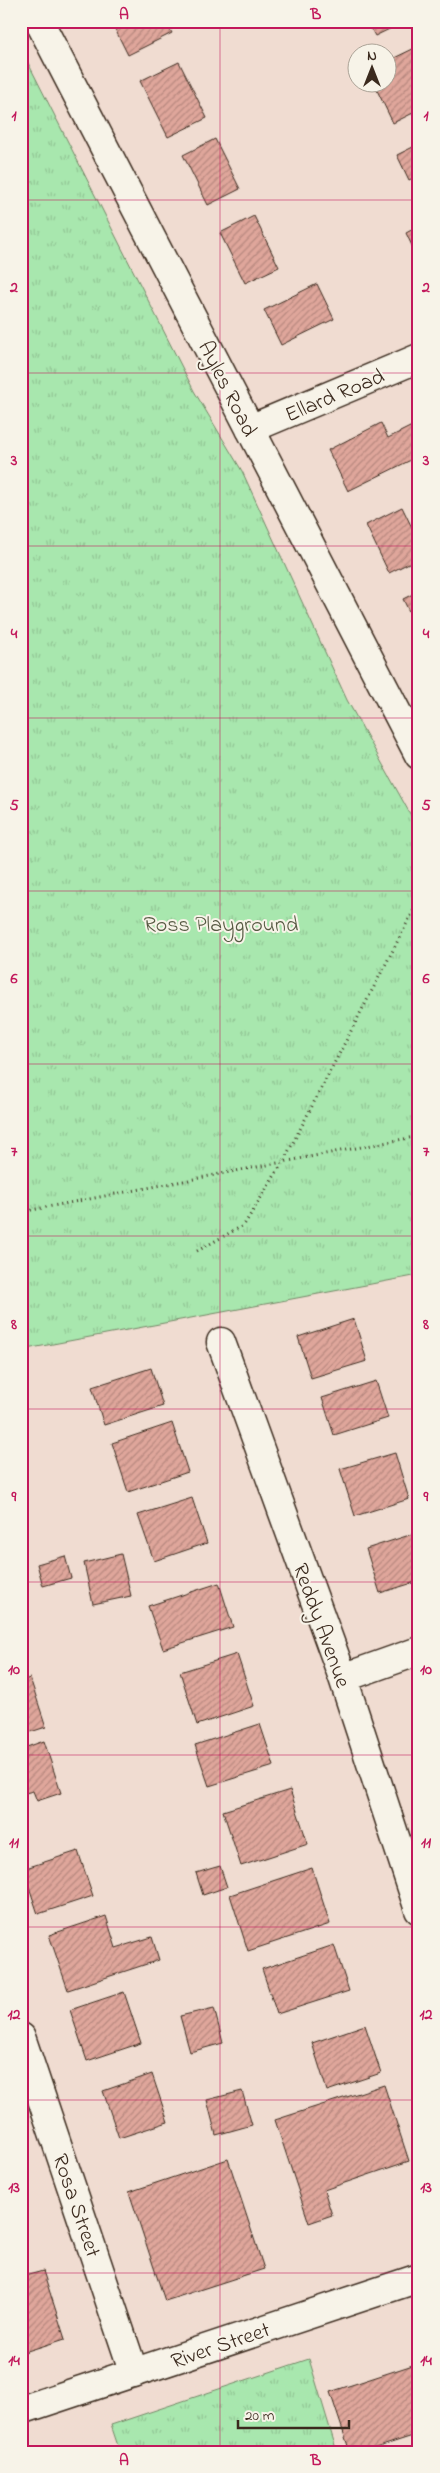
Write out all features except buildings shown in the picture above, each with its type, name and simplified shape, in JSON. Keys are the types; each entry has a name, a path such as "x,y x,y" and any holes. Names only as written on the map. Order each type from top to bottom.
{"street":[{"name":"Ayles Road","path":"39,21 419,755"},
{"name":"Ellard Road","path":"250,429 419,358"},
{"name":"Reddy Avenue","path":"221,1342 343,1678 419,1910"},
{"path":"343,1678 419,1651"},
{"name":"Rosa Street","path":"21,2038 134,2373"},
{"name":"River Street","path":"21,2410 419,2278"}],"path":[{"path":"197,1251 244,1225 283,1162 419,900"},
{"path":"21,1212 419,1136"}],"green space":[{"name":"Ross Playground","path":"21,49 194,391 242,471 347,700 419,830 419,1275 21,1350"},
{"path":"309,2359 337,2452 120,2452 111,2425"}]}
